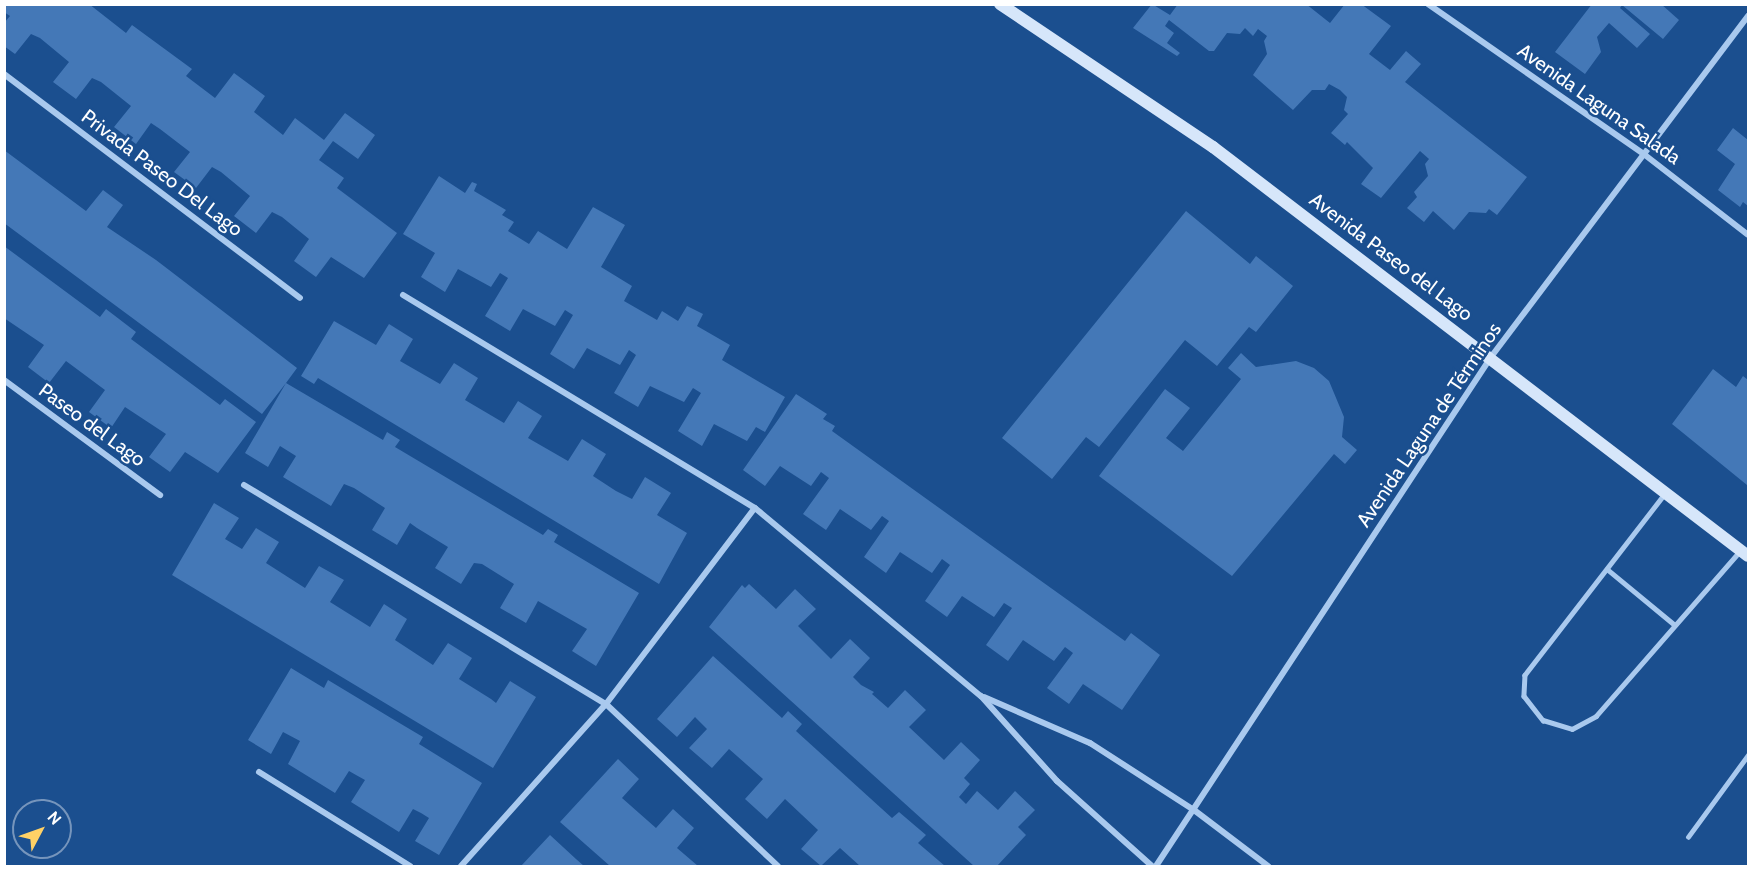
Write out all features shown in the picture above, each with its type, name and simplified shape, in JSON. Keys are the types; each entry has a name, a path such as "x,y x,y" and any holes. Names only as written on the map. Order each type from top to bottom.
{"main road":[{"name":"Avenida Paseo del Lago","path":"1000,4 1213,147 1745,553"}],"street":[{"name":"Avenida Laguna Salada","path":"1428,4 1646,155 1749,235"},
{"name":"Avenida Laguna de Términos","path":"1154,867 1194,810 1491,357 1749,16"},
{"name":"Privada Paseo Del Lago","path":"4,74 300,298"},
{"path":"403,295 755,508 981,696 1057,781 1154,867"},
{"name":"Paseo del Lago","path":"4,380 160,495"},
{"path":"244,485 606,704 778,867"},
{"path":"461,867 606,704 755,508"},
{"path":"981,696 1090,743 1194,810 1268,867"},
{"path":"259,772 410,867"}],"lane":[{"path":"1666,491 1526,675 1524,696 1543,720 1572,729 1596,716 1675,625 1745,553"},
{"path":"1607,569 1675,625"},
{"path":"1688,837 1749,755"}],"building":[{"path":"4,4 89,4 126,33 132,25 192,69 186,76 215,98 234,73 265,96 254,112 283,135 295,118 324,140 345,113 375,135 358,159 333,141 319,160 344,178 337,188 397,233 364,278 331,257 316,277 294,261 309,239 282,217 272,212 256,233 234,216 250,196 221,172 212,167 196,188 174,172 190,152 160,129 151,123 136,144 114,127 131,106 101,82 92,78 76,99 53,82 69,62 40,38 31,34 15,54 4,46 4,23 10,16 4,12"},
{"path":"1152,4 1170,15 1178,4 1306,4 1330,23 1345,4 1361,4 1391,26 1369,54 1390,70 1406,51 1421,64 1405,82 1527,177 1497,215 1489,209 1486,213 1469,212 1454,230 1433,211 1424,222 1407,208 1417,197 1414,192 1428,176 1425,164 1429,159 1420,151 1381,198 1361,184 1373,168 1347,142 1345,145 1331,133 1348,114 1344,110 1347,97 1340,90 1329,84 1325,90 1312,90 1293,110 1253,75 1267,54 1264,41 1267,36 1258,29 1253,36 1245,28 1240,34 1227,33 1214,51 1209,51 1169,20 1165,26 1174,33 1167,43 1180,53 1177,56 1133,28"},
{"path":"1592,4 1661,4 1679,20 1663,39 1622,5 1620,8 1650,34 1637,48 1609,23 1597,37 1601,52 1585,74 1555,52"},
{"path":"1733,128 1748,140 1748,206 1743,202 1740,207 1718,190 1735,164 1717,150"},
{"path":"4,150 86,211 103,190 123,205 107,227 156,260 297,368 262,414 4,223"},
{"path":"439,176 465,193 472,182 477,184 474,191 506,210 502,215 514,222 508,231 529,244 538,231 567,249 593,207 625,225 601,267 632,286 624,301 657,320 662,311 678,321 687,306 703,314 697,326 730,345 722,360 785,397 765,432 756,427 747,441 714,424 702,446 678,431 701,393 693,388 684,402 650,386 638,407 614,393 636,355 629,350 620,365 587,348 574,369 550,354 573,315 565,310 555,326 523,309 510,331 485,316 508,278 500,273 491,287 458,269 445,292 421,277 435,253 403,234"},
{"path":"1186,211 1250,264 1256,256 1293,286 1256,332 1249,327 1217,366 1185,340 1099,447 1086,437 1052,479 1002,438"},
{"path":"4,246 100,317 106,309 136,332 131,339 220,405 225,399 256,422 218,473 185,452 170,472 149,457 166,434 125,407 111,428 89,412 105,390 66,361 49,383 28,367 44,345 4,318"},
{"path":"334,321 376,345 389,324 413,339 400,361 440,384 454,363 478,378 465,400 504,423 518,401 542,416 528,438 568,461 582,439 606,454 593,476 616,491 632,499 645,477 671,493 657,515 687,533 659,584 318,378 314,384 301,376"},
{"path":"1241,353 1256,367 1296,361 1314,368 1329,381 1344,417 1342,437 1357,450 1345,464 1334,454 1232,576 1099,476 1165,389 1190,408 1166,438 1183,451 1241,379 1228,368"},
{"path":"1713,369 1736,387 1743,376 1748,380 1747,485 1672,424"},
{"path":"286,383 383,440 387,432 400,440 395,447 543,535 548,529 558,535 554,542 639,593 596,666 572,651 587,629 538,601 526,623 500,608 514,584 482,564 474,563 461,584 435,568 448,547 410,523 397,545 372,530 385,508 354,488 344,484 331,506 283,477 296,456 280,446 268,467 245,453"},
{"path":"796,394 827,414 823,419 835,426 832,431 942,510 1125,641 1131,633 1160,655 1122,710 1083,684 1069,704 1047,688 1073,653 1065,647 1054,661 1023,640 1008,661 986,645 1012,608 1004,603 994,617 962,596 947,617 925,601 950,565 942,559 932,573 900,552 886,573 864,557 889,521 882,516 871,530 840,509 826,530 803,514 829,478 821,472 811,486 780,466 765,486 743,470"},
{"path":"214,503 239,518 225,539 242,549 256,528 279,542 266,563 305,588 319,566 344,580 330,602 370,627 384,604 407,619 395,640 433,665 448,643 472,658 459,679 496,703 510,681 536,697 493,768 172,575"},
{"path":"749,584 776,609 795,589 816,609 798,626 831,659 850,639 870,658 853,677 861,685 874,692 872,694 888,708 905,690 926,710 909,727 944,760 961,742 980,760 964,778 970,784 959,797 966,804 977,791 998,810 1015,791 1035,810 1018,827 1026,835 997,866 974,866 709,627 742,585 745,588"},
{"path":"713,656 782,718 788,711 802,724 796,731 892,818 899,812 926,835 918,843 945,866 860,866 840,848 821,866 801,849 818,830 785,799 767,819 745,799 763,779 729,749 712,768 689,748 707,729 695,717 677,737 657,719"},
{"path":"291,668 324,688 328,680 423,737 419,744 482,783 439,855 415,841 429,818 421,813 413,809 399,832 351,802 365,780 349,771 335,793 288,764 300,741 283,732 271,754 248,740"},
{"path":"618,759 639,779 622,798 656,828 673,809 694,828 677,848 698,866 610,866 560,822"},
{"path":"550,835 576,859 584,866 521,866"}]}
